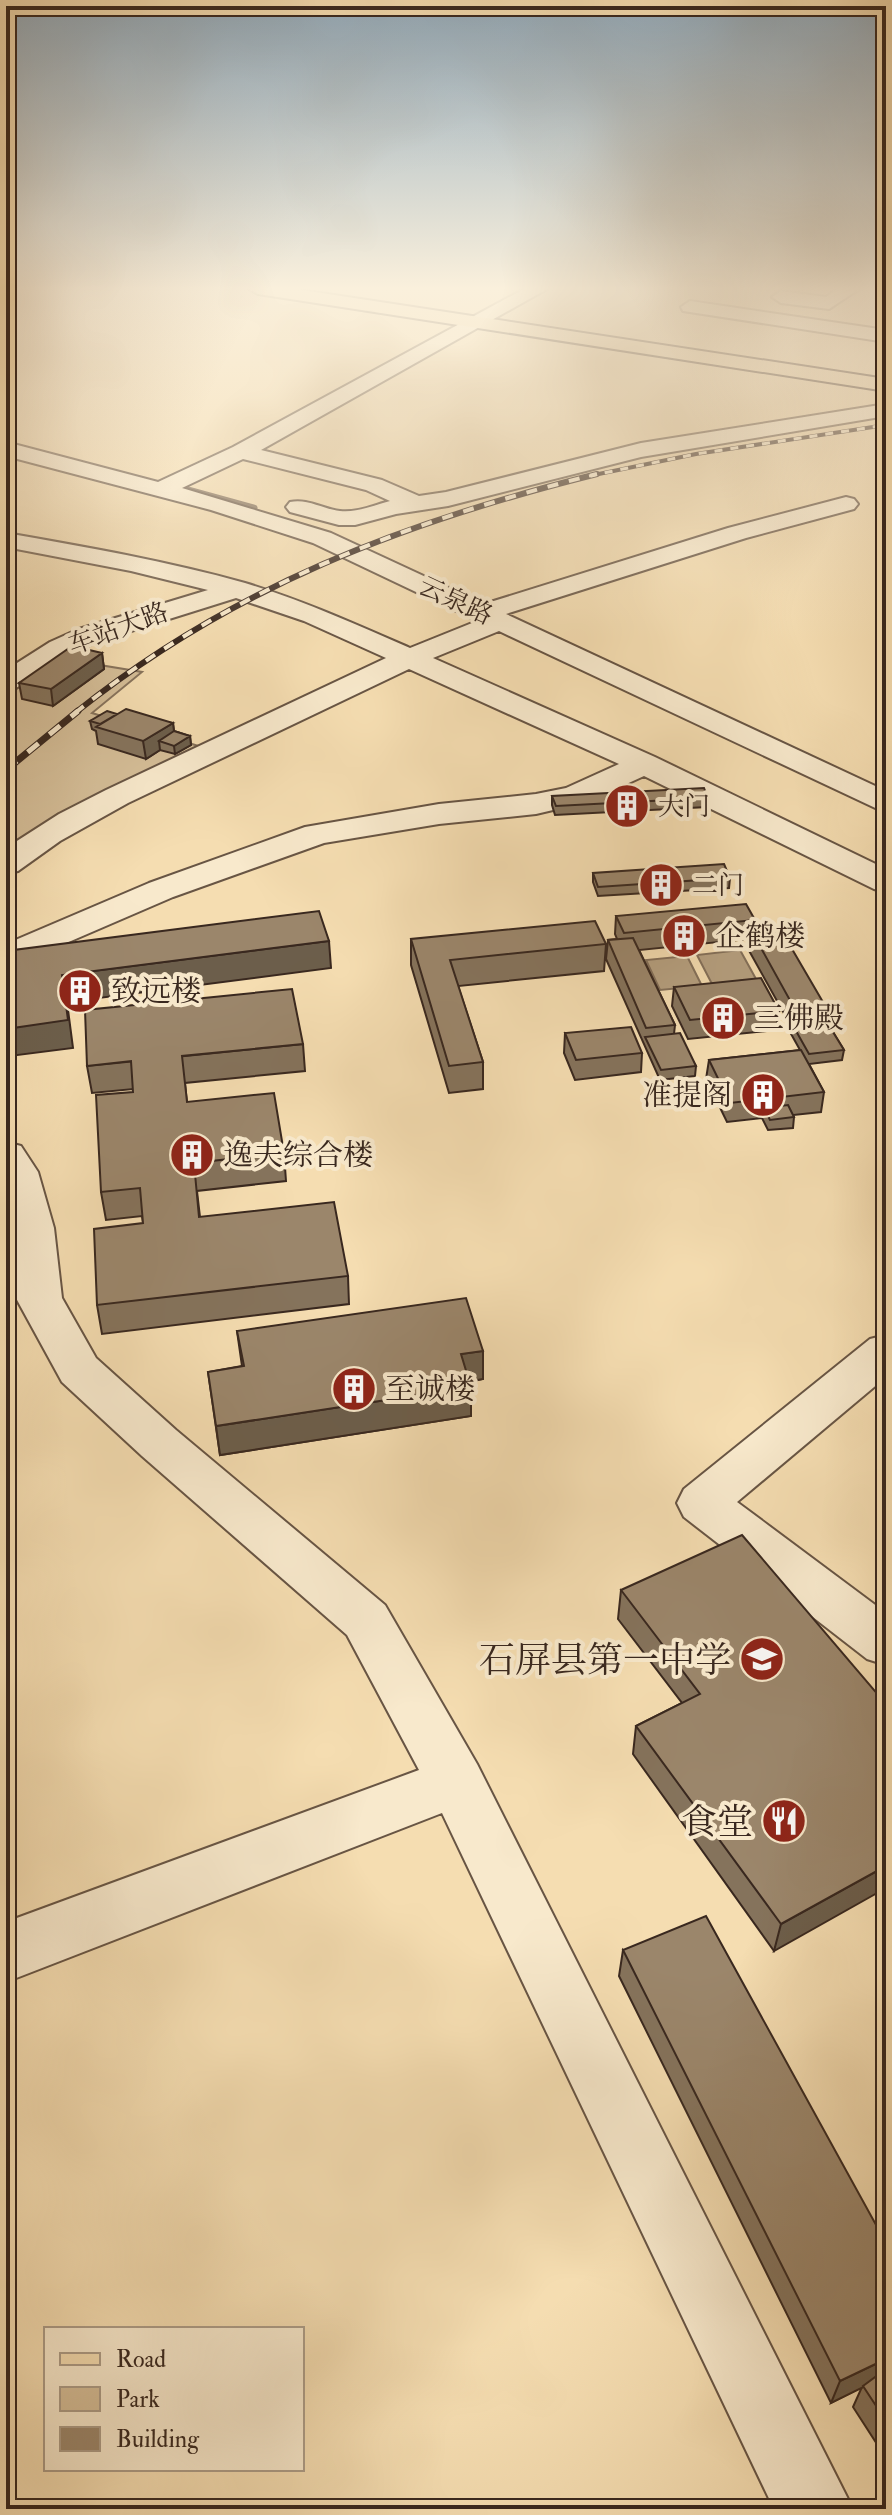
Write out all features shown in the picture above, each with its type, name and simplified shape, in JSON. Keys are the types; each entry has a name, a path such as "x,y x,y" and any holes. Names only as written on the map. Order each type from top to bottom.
{"street":[{"path":"162,489 241,452 325,406"},
{"path":"6,432 348,519 641,450 886,410"},
{"name":"云泉路","path":"6,449 255,515 357,553 886,803"},
{"path":"453,521 612,477 713,457 761,450 769,452"},
{"path":"241,452 374,485 417,504"},
{"path":"255,515 282,503"},
{"path":"6,864 69,822 309,702 491,617 737,533 846,504"},
{"path":"6,540 131,563 236,589 313,615 644,764 886,882"},
{"path":"357,553 385,544"},
{"name":"车站大路","path":"6,682 89,635 236,589"},
{"path":"6,958 51,935 161,890 317,834 439,814 536,804 576,795 644,764"},
{"path":"6,1155 17,1172 32,1228 39,1298 79,1370 159,1443 366,1620 456,1782 814,2509"},
{"path":"886,1351 702,1503 886,1643"},
{"path":"6,1952 456,1782"}],"green space":[{"path":"57,658 142,672 92,713 221,753 6,855 6,693"}],"shaded area":[{"path":"740,950 756,979 712,984 697,955"},
{"path":"687,956 702,986 660,990 646,960"}],"building":[{"path":"72,646 102,653 51,689 19,683"},
{"path":"126,709 173,723 143,741 96,727"},
{"path":"107,711 117,714 100,724 90,721"},
{"path":"174,731 190,736 174,746 159,741"},
{"path":"704,788 708,798 556,806 552,796"},
{"path":"724,864 730,878 598,887 593,873"},
{"path":"746,904 755,920 624,933 616,916"},
{"path":"319,911 329,941 62,975 68,1020 6,1029 6,951"},
{"path":"595,921 606,944 450,960 483,1062 449,1066 411,939"},
{"path":"778,925 827,1009 797,1013 750,928"},
{"path":"633,938 675,1025 646,1028 608,940"},
{"path":"761,978 779,1011 690,1020 674,987"},
{"name":"逸夫综合楼","path":"292,989 303,1044 182,1056 187,1102 274,1093 284,1153 194,1163 199,1217 334,1202 348,1276 97,1305 94,1229 143,1223 140,1188 101,1192 96,1095 133,1092 131,1061 87,1066 85,1010"},
{"path":"825,1019 844,1050 809,1054 791,1022"},
{"path":"631,1027 642,1053 576,1060 565,1033"},
{"path":"680,1033 696,1066 661,1070 645,1037"},
{"path":"801,1050 824,1092 730,1103 709,1060"},
{"path":"788,1105 794,1117 770,1120 764,1108"},
{"name":"至诚楼","path":"466,1298 483,1351 461,1354 471,1387 216,1426 208,1372 244,1366 237,1331"},
{"name":"食堂","path":"742,1535 886,1704 886,1866 781,1924 636,1726 700,1694 621,1590"},
{"path":"706,1916 886,2243 886,2359 840,2381 623,1950"},
{"path":"886,2369 886,2421 863,2386"}],"waterway":[{"path":"185,489 254,508"}],"railway":[{"path":"591,476 696,454 886,425"},
{"path":"591,476 597,474"},
{"path":"75,713 196,629 322,564 456,514 591,476"},
{"path":"6,770 78,711"}],"place":[{"name":"大门","path":"627,806"},
{"name":"二门","path":"661,885"},
{"name":"企鹤楼","path":"684,936"},
{"name":"致远楼","path":"80,991"},
{"name":"三佛殿","path":"723,1018"},
{"name":"准提阁","path":"763,1095"},
{"name":"逸夫综合楼","path":"192,1155"},
{"name":"至诚楼","path":"354,1389"},
{"name":"石屏县第一中学","path":"762,1659"},
{"name":"食堂","path":"784,1821"}]}
